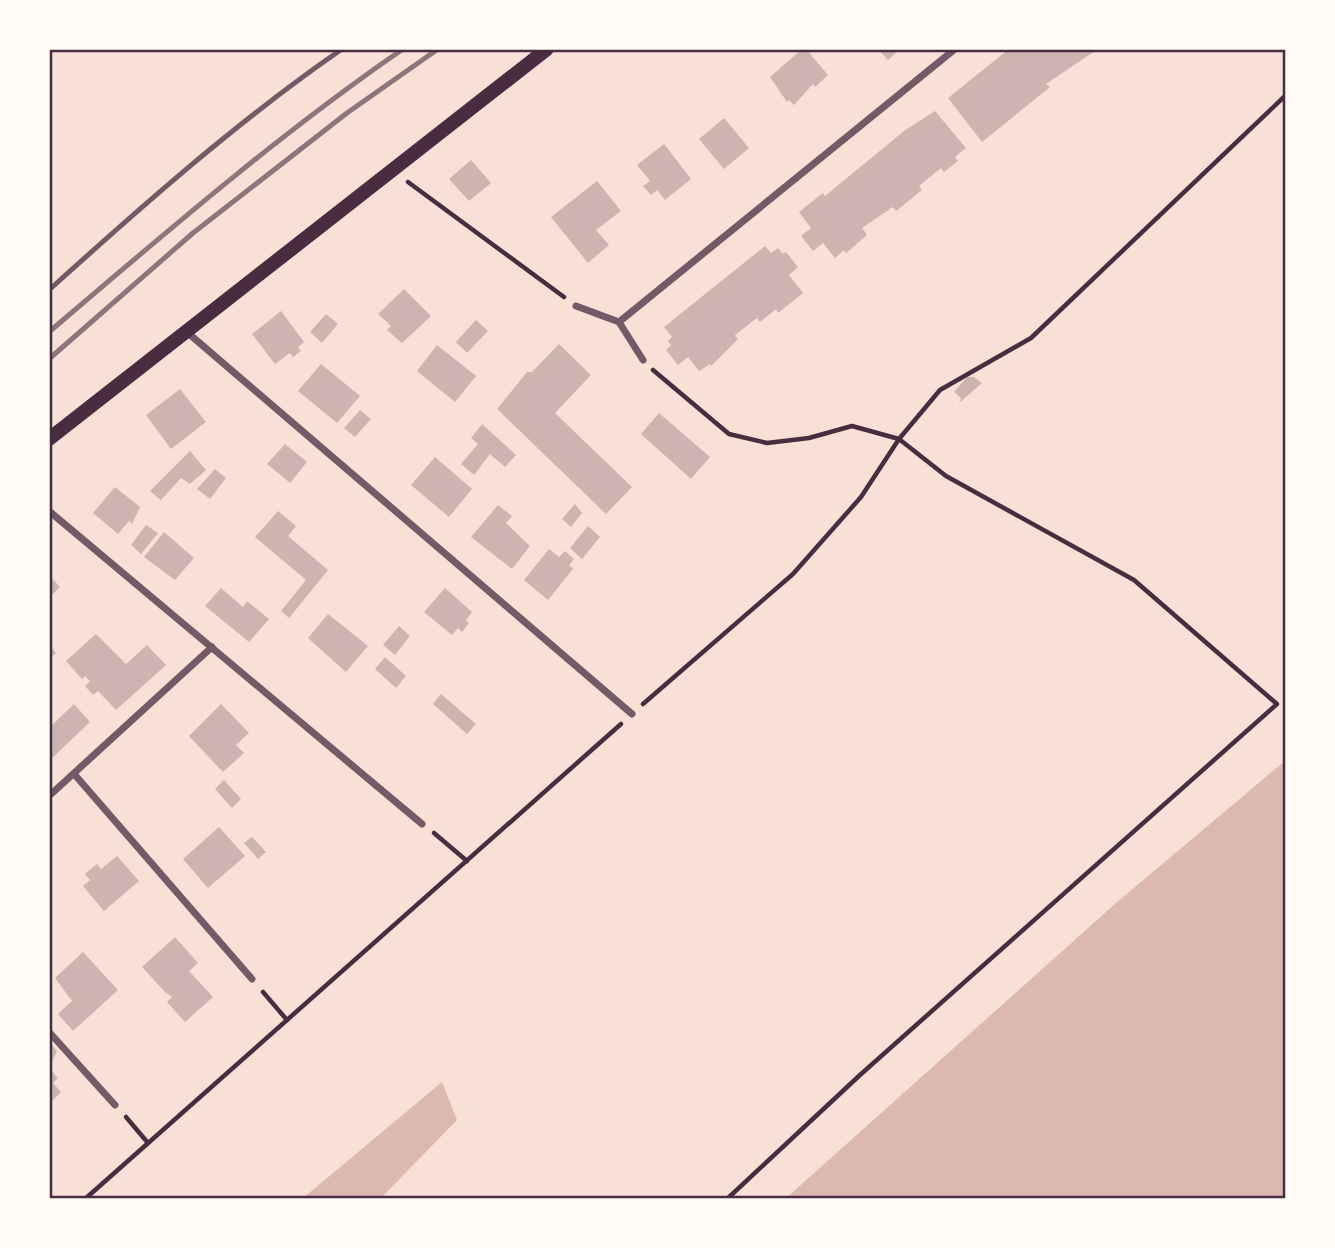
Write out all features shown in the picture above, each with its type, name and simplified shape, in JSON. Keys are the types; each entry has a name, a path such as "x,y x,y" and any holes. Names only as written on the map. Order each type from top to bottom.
{"main road":[{"path":"49,439 188,333 547,49"}],"street":[{"path":"619,322 955,49"},
{"path":"576,306 619,322 643,360"},
{"path":"188,333 632,714"},
{"path":"49,511 422,824"},
{"path":"49,796 212,647"},
{"path":"75,775 252,979"},
{"path":"49,1032 115,1105"}],"lane":[{"path":"49,290 126,220 309,72 342,49"}],"path":[{"path":"85,1199 793,574 861,497 899,439 940,390 1031,338 1286,95"},
{"path":"393,171 576,306"},
{"path":"643,360 683,398 729,434 767,443 809,438 852,425 899,439 946,476 1134,580 1277,704 860,1075 727,1199"},
{"path":"422,824 467,861"},
{"path":"252,979 287,1020"},
{"path":"115,1105 148,1143"}],"shaded area":[{"path":"1286,760 1286,1199 785,1199 1116,903"},
{"path":"442,1082 457,1120 380,1199 302,1199"}],"building":[{"path":"802,49 806,49 828,75 815,87 813,84 794,105 789,100 787,102 770,77"},
{"path":"878,49 900,49 888,60"},
{"path":"1009,49 1098,49 1046,84 1050,87 982,142 948,98"},
{"path":"935,111 966,148 955,157 958,161 944,172 941,168 919,186 922,190 896,211 893,207 862,228 867,235 846,253 844,250 835,258 823,243 813,251 801,236 811,228 799,212 823,193 825,196 904,131"},
{"path":"724,118 749,148 724,169 699,139"},
{"path":"664,144 691,179 665,200 657,190 651,195 643,186 650,181 637,165"},
{"path":"471,160 491,183 469,201 449,179"},
{"path":"597,181 621,211 596,230 609,245 588,263 551,217"},
{"path":"765,246 771,253 778,248 783,254 786,252 798,267 789,275 803,293 778,313 776,309 760,322 757,318 735,335 738,339 711,366 710,364 699,371 688,357 678,365 666,350 671,345 668,341 672,337 664,327"},
{"path":"404,289 431,316 402,343 387,330 391,326 378,314"},
{"path":"281,311 304,342 298,347 301,351 293,357 290,353 275,364 252,334"},
{"path":"326,314 338,324 322,343 310,332"},
{"path":"476,320 488,331 467,353 456,342"},
{"path":"559,344 591,375 555,413 632,487 606,514 497,409 527,372 532,372"},
{"path":"437,345 476,376 455,402 417,371"},
{"path":"321,364 360,396 337,423 298,391"},
{"path":"967,377 974,377 982,383 959,403 961,398 954,392"},
{"path":"180,389 206,422 171,449 146,415"},
{"path":"360,410 371,419 355,437 344,428"},
{"path":"659,413 710,457 691,479 641,434"},
{"path":"482,424 516,455 505,467 490,454 474,475 461,464 478,444 471,438"},
{"path":"285,444 307,462 290,483 267,464"},
{"path":"190,451 206,470 190,484 181,478 161,500 150,491"},
{"path":"435,457 472,489 449,517 411,485"},
{"path":"215,469 226,478 210,499 197,489"},
{"path":"115,487 140,507 132,524 129,521 118,534 93,513"},
{"path":"575,504 582,513 571,527 562,519"},
{"path":"498,505 512,516 506,523 530,546 512,569 471,537"},
{"path":"278,511 296,526 288,536 328,570 289,618 281,611 306,580 255,537"},
{"path":"146,525 158,533 141,554 131,545"},
{"path":"588,526 600,537 582,559 570,548"},
{"path":"164,532 194,558 175,580 144,557"},
{"path":"549,549 559,557 565,551 574,559 569,565 573,569 548,600 524,580"},
{"path":"49,575 60,587 49,598"},
{"path":"221,588 243,607 247,601 269,619 249,642 205,606"},
{"path":"445,588 472,612 466,620 469,623 462,632 458,628 452,635 424,612"},
{"path":"328,614 368,646 346,672 308,638"},
{"path":"399,626 410,636 395,655 383,645"},
{"path":"96,634 126,664 147,645 166,665 116,710 98,691 93,695 85,686 90,681 85,676 82,679 66,661"},
{"path":"49,644 56,653 49,659"},
{"path":"385,657 406,676 396,688 375,669"},
{"path":"441,694 476,724 467,734 433,704"},
{"path":"74,704 90,722 49,761 49,728"},
{"path":"221,704 249,733 236,745 244,753 223,772 189,736"},
{"path":"224,780 241,799 232,808 215,789"},
{"path":"219,827 245,856 208,888 183,859"},
{"path":"252,837 266,852 258,859 244,843"},
{"path":"117,856 139,881 104,911 83,886 90,880 85,874 97,864 101,869"},
{"path":"175,937 198,963 189,971 213,997 185,1022 167,1002 172,997 142,967"},
{"path":"83,952 118,990 73,1031 58,1014 72,1001 55,978"},
{"path":"49,1042 57,1051 49,1068"},
{"path":"49,1068 58,1078 53,1083 61,1092 49,1104"}],"railway":[{"path":"49,332 266,150 403,49"},
{"path":"49,359 193,233 347,113 438,49"}]}
